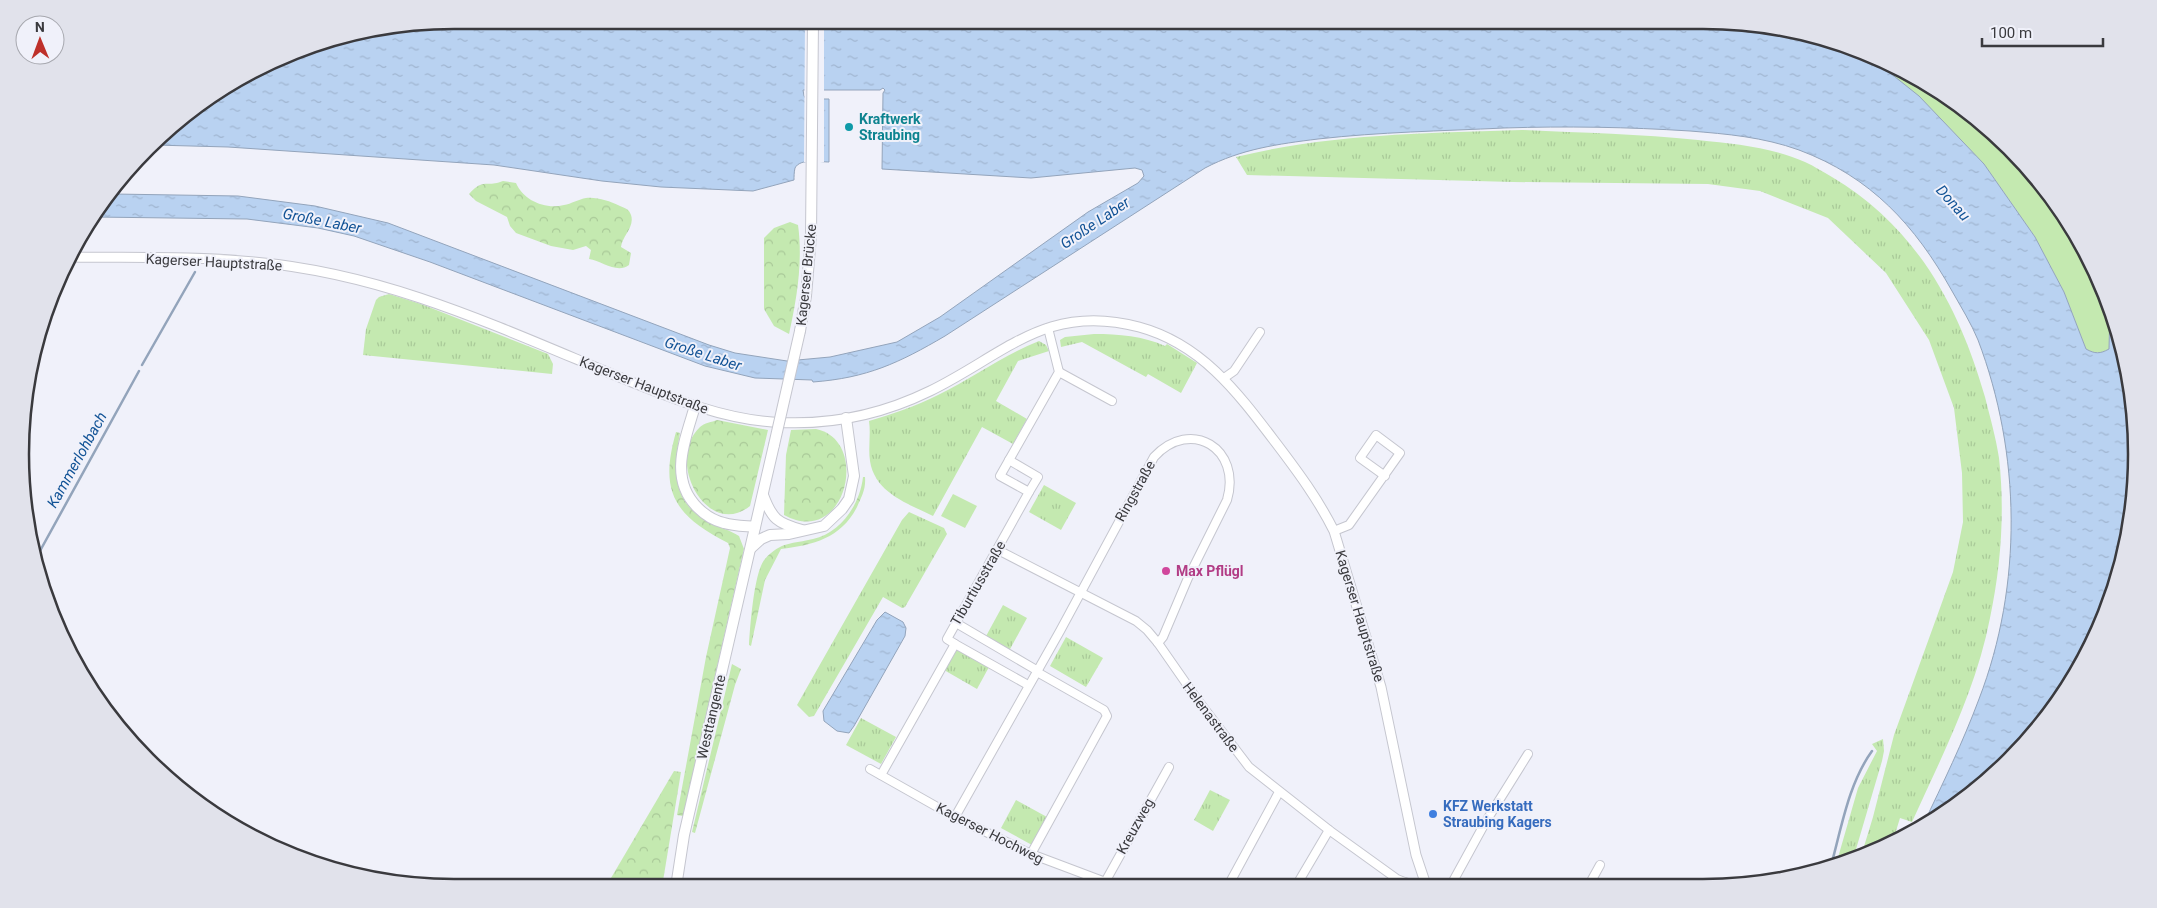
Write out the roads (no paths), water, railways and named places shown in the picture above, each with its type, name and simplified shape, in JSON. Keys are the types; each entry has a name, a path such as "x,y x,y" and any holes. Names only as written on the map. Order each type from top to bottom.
{"main road":[{"name":"Kagerser Brücke","path":"763,494 800,331 806,296 810,257 812,29"},
{"path":"695,406 681,456 682,482 686,492 692,502 712,518 724,523 755,527"},
{"path":"750,548 761,539 770,535 789,534 824,526 834,518 848,499 854,476 846,418"},
{"path":"763,494 774,518 802,530"},
{"name":"Westtangente","path":"677,879 684,835 763,494"}],"street":[{"name":"Kagerser Hauptstraße","path":"78,257 250,261 309,269 349,278 424,299 695,406 734,416 770,422 810,422 846,418 885,409 928,392 954,379 1006,346 1048,328 1089,321 1126,324 1164,335 1214,367 1224,378 1306,483 1322,507 1334,531 1381,687 1416,855 1424,879"},
{"path":"1029,492 1000,476 1058,372 1048,328"},
{"path":"1224,378 1234,371 1260,332"},
{"path":"1058,372 1112,401"},
{"path":"1334,531 1349,525 1385,476 1400,453 1376,435 1360,458 1385,476"},
{"name":"Ringstraße","path":"955,817 1028,685 1038,671 1154,457 1161,449 1182,439 1203,440 1221,454 1227,464 1231,487 1227,500 1188,578 1163,637 1158,643"},
{"name":"Tiburtiusstraße","path":"881,775 955,644 947,639 1038,477 1009,460"},
{"name":"Helenastraße","path":"998,550 1136,621 1158,643 1197,699 1250,767 1279,792 1397,879"},
{"path":"956,623 1104,710 1107,716 1031,854"},
{"path":"955,644 1028,685"},
{"path":"1454,879 1485,823 1528,754"},
{"name":"Kreuzweg","path":"1107,879 1169,766"},
{"name":"Kagerser Hochweg","path":"870,769 955,817 1031,854 1092,879"},
{"path":"1232,879 1279,792"},
{"path":"1300,879 1329,830"},
{"path":"1592,879 1600,865"}],"water":[{"path":"1703,29 1759,32 1786,37 1840,51 1866,61 1889,72 1919,96 1984,164 2035,237 2064,292 2086,349 2098,353 2109,349 2110,329 2125,398 2127,426 2127,482 2125,510 2120,537 2106,591 2096,617 2071,667 2057,690 2004,755 1962,791 1928,815 1960,747 1979,699 1993,655 2003,611 2009,565 2011,519 2009,473 1992,383 1978,340 1966,315 1923,245 1889,206 1848,174 1825,161 1799,150 1758,139 1718,133 1667,130 1527,127 1341,137 1260,148 1232,156 1205,168 945,336 913,354 866,373 813,382 812,380 755,378 705,366 430,262 354,236 318,228 247,219 101,217 118,194 238,196 315,206 388,223 709,345 735,353 787,361 830,357 897,342 940,317 1088,212 1138,183 1144,176 1142,170 1135,168 1031,178 882,169 883,93 885,90 883,88 880,90 803,90 806,99 829,99 829,162 810,161 801,163 795,168 794,180 753,191 661,187 602,181 494,165 228,147 162,145 218,100 241,86 291,61 344,43 398,32 426,30"},
{"path":"885,612 903,622 906,628 905,636 849,733 837,731 824,721 823,711 877,620"}],"waterway":[{"name":"Kammerlohbach","path":"142,365 195,272"},
{"name":"Kammerlohbach","path":"40,551 139,371"},
{"path":"1833,859 1852,790 1864,763 1872,751"}],"place":[{"name":"Kraftwerk Straubing","path":"849,127"},
{"name":"Max Pflügl","path":"1166,571"},
{"name":"KFZ Werkstatt Straubing Kagers","path":"1433,814"}],"water label":[{"name":"Donau","path":"1953,203"},
{"name":"Große Laber","path":"322,221"},
{"name":"Große Laber","path":"1095,223"},
{"name":"Große Laber","path":"703,354"}]}
